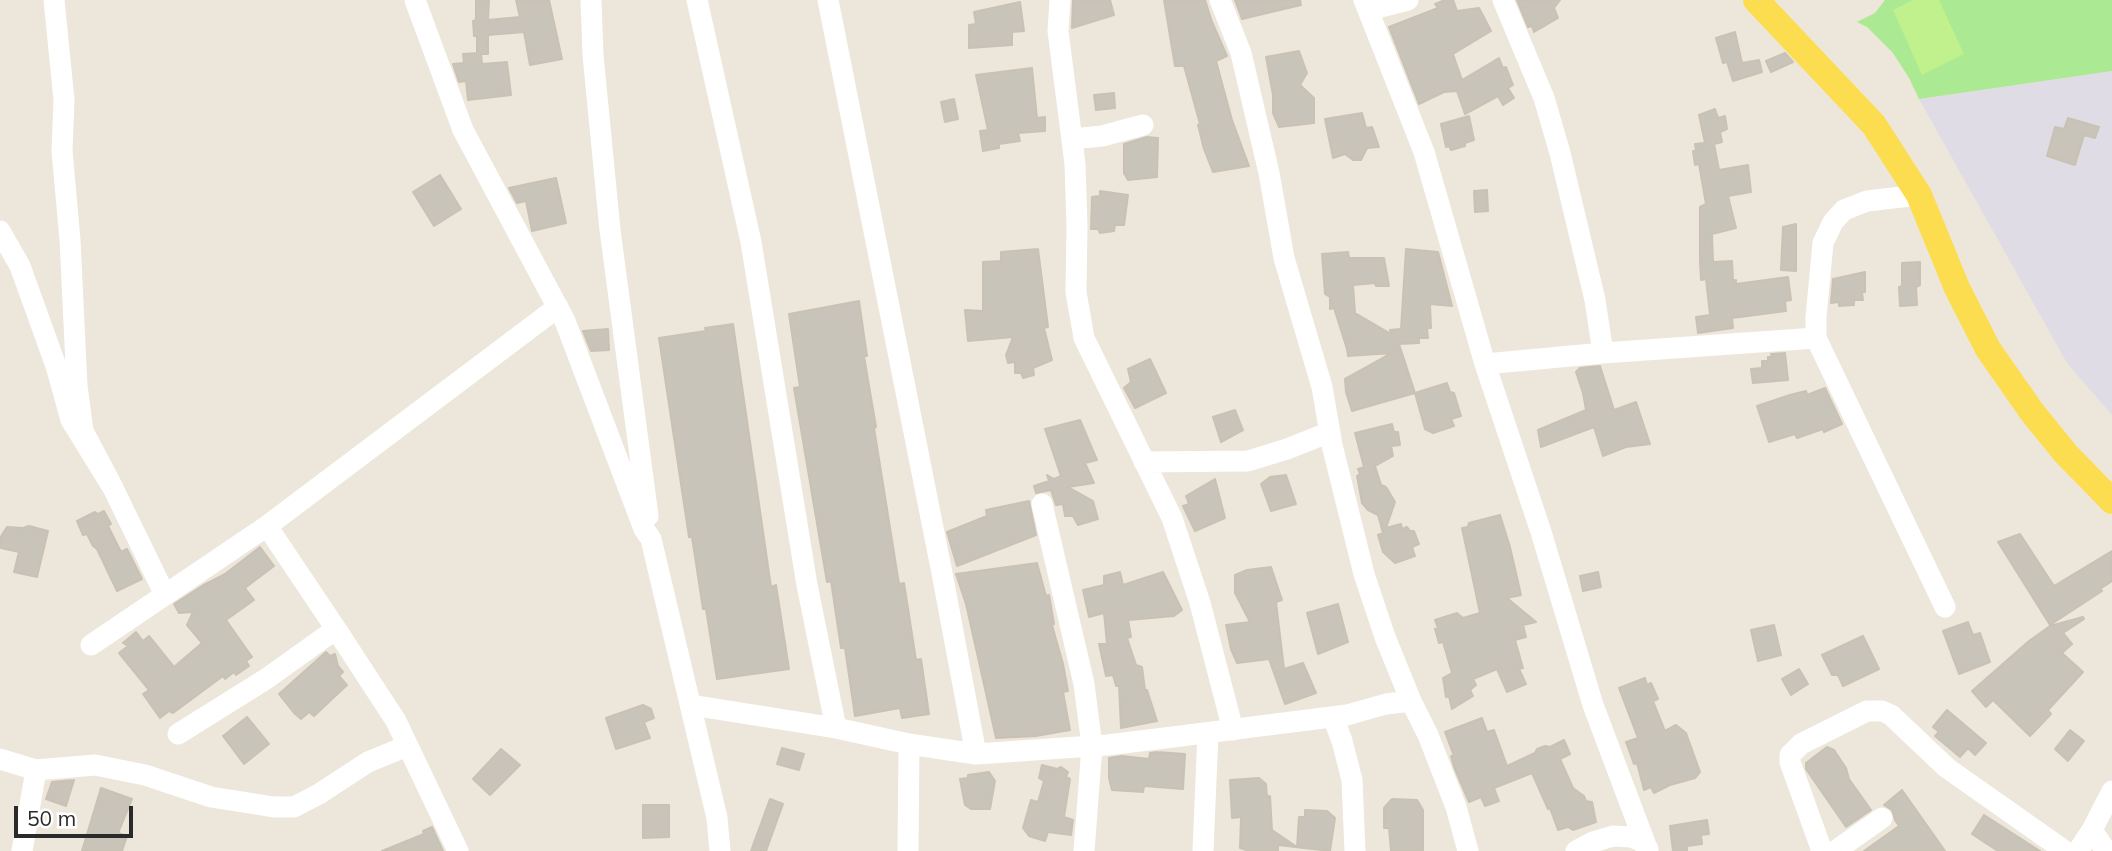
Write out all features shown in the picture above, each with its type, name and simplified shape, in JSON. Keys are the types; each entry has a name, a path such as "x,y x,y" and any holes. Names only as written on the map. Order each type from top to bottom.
{"main road":[{"path":"1756,0 1874,125 1919,195 1957,288 1988,349 2032,412 2112,501"}],"street":[{"path":"54,0 64,100 62,151 70,240 77,386 83,431 165,595"},
{"path":"415,0 463,130 558,307 644,529 651,539"},
{"path":"591,0 593,55 610,230 651,539 717,818 720,851"},
{"path":"697,0 751,242 807,585 836,728"},
{"path":"828,0 940,559 976,754"},
{"path":"1060,0 1058,31 1072,139 1077,226 1076,292 1084,338 1172,518 1200,603 1233,730"},
{"path":"1220,0 1241,52 1269,173 1284,258 1322,387 1364,574 1385,637 1456,807 1468,851"},
{"path":"1408,0 1367,5 1424,152 1485,364 1541,532 1593,705 1648,850"},
{"path":"1503,0 1544,98 1560,153 1595,300 1603,353"},
{"path":"1072,139 1102,136 1143,125"},
{"path":"1919,195 1867,201 1844,211 1833,222 1823,243 1816,338 1945,607"},
{"path":"0,231 20,266 56,366 71,420 113,488"},
{"path":"91,645 267,526 558,307"},
{"path":"1485,364 1816,338"},
{"path":"1144,462 1248,461 1330,432"},
{"path":"1042,504 1084,684 1092,746 1084,851"},
{"path":"267,526 391,713 458,851"},
{"path":"178,734 266,679 336,629"},
{"path":"691,705 976,754 1092,746 1233,730 1347,715 1385,704 1411,701"},
{"path":"1822,851 1790,762 1790,755 1801,744 1867,711 1882,711 1898,721 1947,768 2065,851"},
{"path":"1333,717 1352,780 1355,851"},
{"path":"1203,851 1208,733"},
{"path":"908,851 909,744"},
{"path":"0,759 36,770 95,765 145,775 211,797 274,807 294,807 368,762 407,746"},
{"path":"22,851 36,770"},
{"path":"2078,851 2112,791"},
{"path":"1835,851 1882,818"},
{"path":"2092,830 2106,851"},
{"path":"1576,851 1612,836 1631,837 1641,841 1648,850"}],"shaded area":[{"path":"2112,71 2112,415 2067,363 1919,99"}],"green space":[{"path":"1885,0 2112,0 2112,71 1919,99 1893,53 1867,27 1857,22 1875,13"},
{"path":"1913,0 1939,0 1964,54 1922,75 1893,10"}],"building":[{"path":"476,0 489,0 488,20 520,17 516,0 549,0 562,59 530,65 524,32 488,35 488,54 481,54 482,64 507,62 511,95 468,100 466,81 459,82 453,64 464,63 463,54 477,53 477,36 474,36 473,21 476,20"},
{"path":"1073,0 1110,0 1114,15 1072,28"},
{"path":"1164,0 1205,0 1227,56 1216,61 1232,120 1249,166 1213,172 1204,149 1184,66 1175,66"},
{"path":"1235,0 1300,0 1301,5 1242,19"},
{"path":"1453,0 1457,11 1479,8 1491,31 1453,54 1462,80 1499,58 1513,85 1508,88 1514,98 1503,105 1498,96 1465,114 1457,91 1444,92 1419,104 1389,27 1438,8 1435,4"},
{"path":"1517,0 1560,0 1554,8 1558,18 1534,32 1532,26 1528,27"},
{"path":"1020,2 1024,31 1012,32 1012,45 969,48 969,25 976,24 974,12"},
{"path":"1735,32 1742,63 1759,60 1762,72 1733,81 1727,62 1723,63 1716,38"},
{"path":"1299,51 1307,73 1300,85 1314,98 1314,123 1279,127 1273,113 1273,95 1266,57"},
{"path":"1785,53 1793,62 1771,72 1766,61"},
{"path":"1032,68 1037,118 1045,117 1045,131 1018,133 1020,141 999,144 999,148 983,151 980,131 988,130 976,75"},
{"path":"1114,93 1115,108 1096,110 1094,95"},
{"path":"954,99 958,119 945,122 941,102"},
{"path":"1715,109 1718,118 1725,116 1727,129 1720,132 1722,142 1714,144 1719,170 1748,165 1751,192 1728,196 1736,228 1712,234 1713,262 1732,261 1733,281 1736,280 1736,284 1788,277 1791,300 1785,301 1786,311 1732,318 1733,328 1698,333 1696,317 1710,315 1706,279 1701,280 1700,260 1700,207 1706,204 1699,164 1695,165 1693,151 1696,151 1695,144 1705,143 1699,115"},
{"path":"1362,113 1366,128 1372,127 1379,147 1367,148 1361,160 1353,160 1345,154 1333,158 1325,119"},
{"path":"1469,116 1474,140 1451,150 1449,146 1446,147 1441,124"},
{"path":"2068,118 2099,127 2095,138 2084,135 2075,165 2047,156 2055,127 2064,129"},
{"path":"1147,137 1158,138 1157,177 1128,180 1124,173 1124,144"},
{"path":"440,175 461,209 434,226 413,192"},
{"path":"556,178 566,223 532,231 526,201 517,203 509,188"},
{"path":"1487,190 1488,211 1475,212 1474,191"},
{"path":"1100,191 1128,195 1124,225 1115,225 1114,231 1100,233 1098,229 1091,229 1092,197 1100,196"},
{"path":"1796,224 1796,271 1781,270 1783,227"},
{"path":"1038,249 1048,327 1044,328 1052,360 1033,368 1034,375 1023,378 1021,373 1015,373 1015,362 1008,363 1006,355 1013,337 968,341 965,310 983,311 983,262 1001,261 1001,252"},
{"path":"1406,249 1438,252 1452,306 1430,304 1431,328 1427,328 1428,338 1419,338 1419,343 1399,344 1415,393 1352,411 1345,379 1392,353 1348,356 1334,308 1330,309 1330,297 1325,294 1322,254 1348,252 1349,258 1384,258 1389,286 1376,286 1375,283 1353,285 1355,313 1391,334 1390,330 1401,329"},
{"path":"1920,262 1920,285 1916,287 1917,305 1900,306 1902,263"},
{"path":"1865,272 1863,300 1854,300 1854,305 1839,306 1839,302 1831,303 1833,279"},
{"path":"859,301 867,356 864,356 876,427 874,428 899,584 904,583 916,660 921,659 929,714 902,718 900,708 855,716 831,581 827,582 794,388 800,387 789,314"},
{"path":"733,324 771,587 776,585 789,669 717,679 692,537 689,537 659,338"},
{"path":"608,329 609,350 591,351 583,331"},
{"path":"1785,353 1788,380 1753,383 1751,369 1762,368 1762,361 1768,361 1768,357 1772,357 1771,354"},
{"path":"1150,359 1166,393 1135,408 1124,388 1131,382 1128,369"},
{"path":"1600,366 1614,410 1636,402 1650,444 1626,447 1603,456 1594,427 1541,447 1538,430 1586,410 1576,372 1580,368"},
{"path":"1447,383 1450,392 1454,393 1461,416 1451,419 1454,426 1433,433 1425,429 1415,393"},
{"path":"1825,388 1842,424 1824,432 1823,429 1797,438 1795,434 1769,442 1757,406 1790,395 1806,391 1807,395"},
{"path":"1235,410 1243,430 1221,442 1213,417"},
{"path":"1080,420 1097,460 1085,463 1094,483 1068,487 1093,501 1098,519 1078,525 1073,516 1065,516 1063,504 1056,505 1051,490 1036,493 1034,486 1049,481 1047,475 1054,479 1061,476 1045,429"},
{"path":"1392,424 1394,432 1398,432 1400,445 1391,446 1393,456 1375,466 1381,485 1386,487 1395,502 1386,528 1401,524 1402,529 1407,527 1414,531 1419,544 1412,547 1415,556 1395,563 1383,552 1378,535 1383,533 1378,515 1362,503 1357,476 1360,474 1358,469 1364,467 1355,433"},
{"path":"1286,475 1296,504 1271,511 1261,484 1270,477"},
{"path":"1215,479 1225,518 1195,531 1183,506 1189,504 1186,496"},
{"path":"1029,501 1036,535 957,566 947,532 987,516 986,510"},
{"path":"104,511 121,552 127,549 142,579 117,591 97,549 87,534 83,535 77,521 95,512 98,514"},
{"path":"1500,515 1521,595 1507,598 1536,622 1523,625 1526,637 1515,640 1523,668 1519,669 1526,684 1507,692 1497,669 1473,679 1476,685 1470,690 1473,696 1452,709 1449,696 1446,697 1443,678 1452,673 1443,642 1439,643 1435,620 1457,613 1463,618 1480,613 1462,528 1468,527 1469,523"},
{"path":"29,526 48,531 37,577 14,572 19,552 1,548 0,538 7,527"},
{"path":"2020,534 2054,586 2112,551 2112,581 2100,589 2102,591 2050,625 1998,542"},
{"path":"260,547 274,566 245,588 254,600 226,620 252,657 246,661 249,666 236,675 234,672 225,679 223,676 173,713 169,711 160,718 143,694 149,690 119,653 128,646 123,643 136,632 143,641 149,636 174,667 202,643 187,625 193,612 179,613 174,604 225,574"},
{"path":"1037,563 1046,596 1049,595 1052,625 1063,664 1068,691 1063,692 1070,730 1036,736 996,738 966,604 956,574"},
{"path":"1271,567 1282,600 1276,602 1284,669 1303,663 1316,693 1285,704 1269,659 1237,663 1226,625 1250,622 1235,593 1235,575 1247,570"},
{"path":"1120,572 1123,585 1163,572 1182,610 1174,616 1128,620 1131,637 1127,638 1136,665 1142,667 1145,690 1157,721 1121,728 1119,686 1116,686 1113,675 1106,676 1099,644 1107,644 1104,613 1089,617 1083,590 1104,585 1104,576"},
{"path":"1598,572 1601,587 1583,591 1580,576"},
{"path":"1338,604 1348,642 1318,654 1307,613"},
{"path":"2083,617 2084,619 2063,633 2072,644 2062,653 2083,672 2048,710 2051,714 2030,736 1993,700 1986,707 1972,691 2050,626"},
{"path":"1968,622 1973,635 1980,633 1990,662 1959,674 1943,631"},
{"path":"1774,625 1781,655 1758,661 1751,630"},
{"path":"1863,636 1879,669 1843,686 1838,675 1832,675 1822,655"},
{"path":"326,652 330,656 335,654 338,666 343,672 339,676 347,685 314,716 309,712 301,719 279,694"},
{"path":"1799,669 1808,684 1791,695 1782,679"},
{"path":"1645,678 1647,685 1651,683 1658,699 1653,701 1665,731 1676,725 1686,733 1700,772 1695,778 1654,793 1651,787 1644,790 1637,763 1634,764 1626,742 1638,738 1619,688"},
{"path":"643,705 651,709 654,718 644,722 650,738 616,749 606,718"},
{"path":"1947,710 1986,743 1975,755 1968,748 1960,757 1935,736 1939,732 1933,727"},
{"path":"247,717 269,744 244,764 223,736"},
{"path":"1482,718 1487,732 1494,730 1507,766 1535,753 1537,749 1550,747 1564,740 1570,754 1560,759 1573,788 1584,796 1586,801 1592,802 1596,822 1573,830 1568,827 1558,830 1532,773 1494,788 1499,801 1485,806 1481,797 1469,802 1454,767 1451,756 1454,756 1445,732"},
{"path":"2070,730 2084,741 2068,761 2055,749"},
{"path":"1827,747 1834,750 1846,768 1849,779 1871,810 1846,827 1806,769 1806,763"},
{"path":"782,748 804,754 799,770 777,764"},
{"path":"501,749 520,765 490,795 473,779"},
{"path":"1150,753 1185,754 1183,789 1144,786 1143,792 1112,790 1109,758 1122,756 1149,759"},
{"path":"1042,765 1057,769 1061,767 1068,772 1066,777 1070,779 1064,817 1073,820 1071,835 1048,832 1045,841 1029,836 1023,828 1031,800 1038,802 1044,781 1039,778"},
{"path":"989,772 995,781 990,809 971,809 965,805 960,779"},
{"path":"1259,778 1266,784 1267,797 1270,796 1272,830 1297,847 1299,817 1305,817 1305,810 1327,811 1335,818 1330,851 1278,845 1278,851 1249,851 1240,848 1241,817 1232,818 1230,780"},
{"path":"74,780 66,806 46,799 52,782"},
{"path":"101,788 132,799 118,833 127,836 122,851 82,851"},
{"path":"1902,790 1945,851 1864,851 1899,826 1892,810 1884,805"},
{"path":"770,799 783,804 766,851 751,851"},
{"path":"1392,799 1417,800 1423,810 1423,851 1391,851 1389,828 1384,828 1384,808"},
{"path":"643,805 669,805 669,837 643,838"},
{"path":"1984,815 2040,851 1998,851 1972,834"},
{"path":"1707,820 1709,834 1701,835 1702,844 1687,846 1687,851 1673,851 1670,826"},
{"path":"432,827 443,851 382,851 424,834 423,831"}]}
